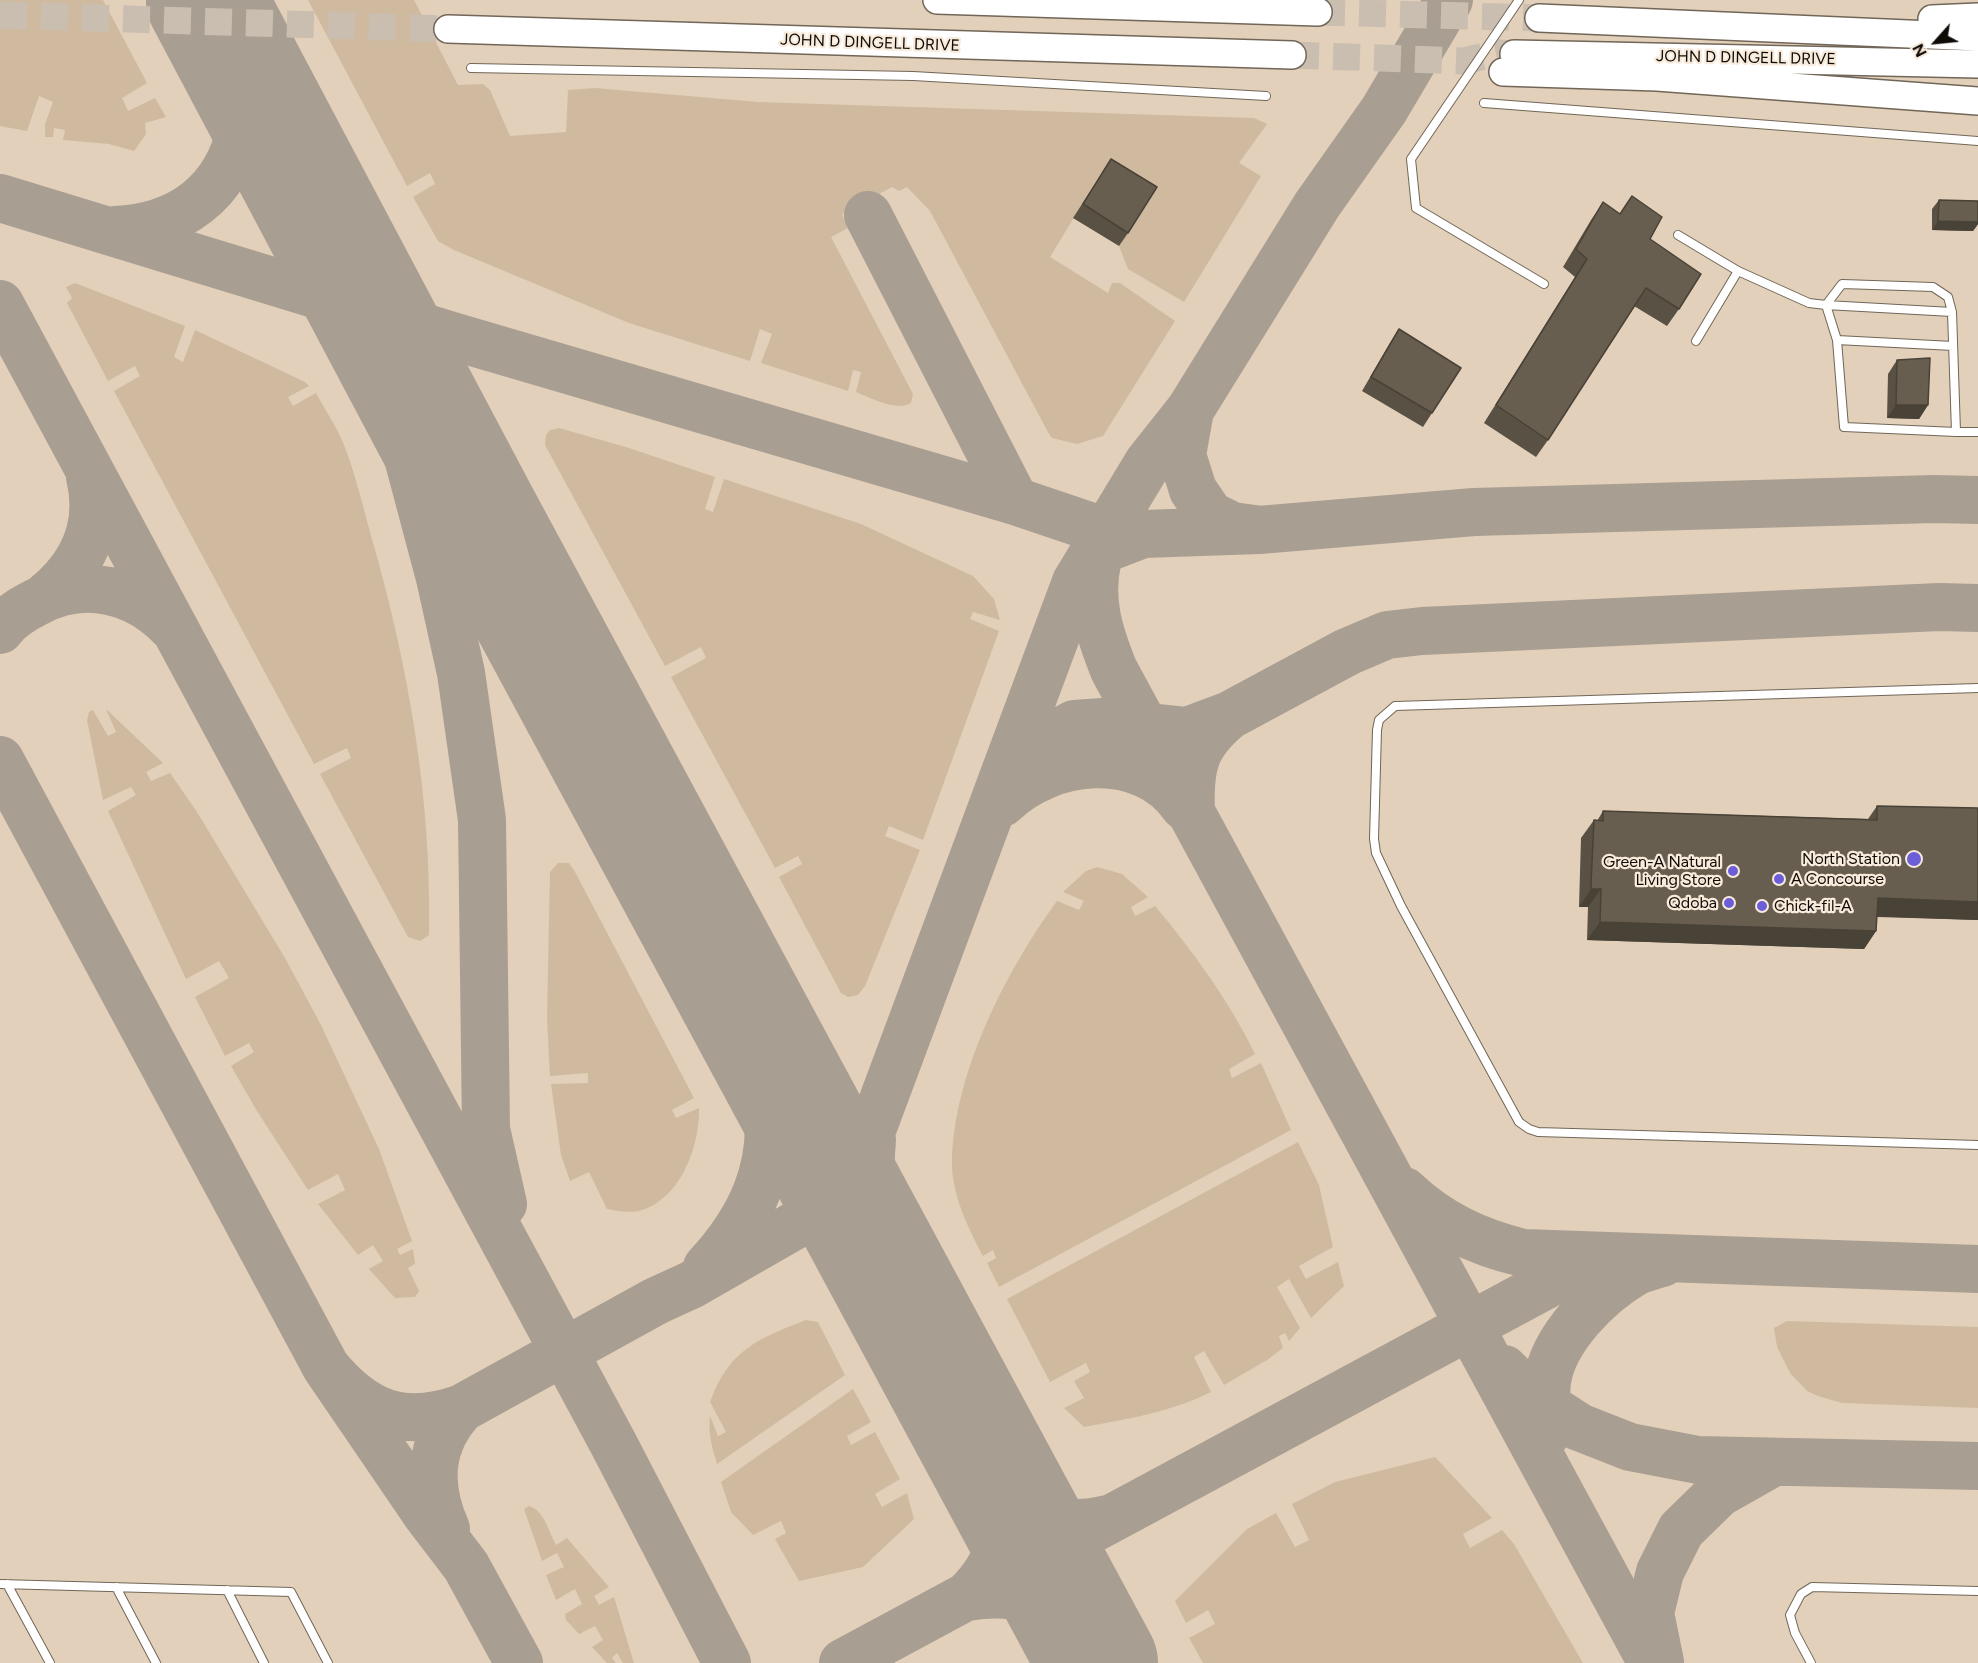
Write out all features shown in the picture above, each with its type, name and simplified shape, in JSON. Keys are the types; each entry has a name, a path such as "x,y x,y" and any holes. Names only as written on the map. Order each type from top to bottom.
{"highway":[{"path":"937,0 1318,12"},
{"path":"1763,26 1978,17"},
{"name":"JOHN D DINGELL DRIVE","path":"1539,18 1978,37"},
{"name":"JOHN D DINGELL DRIVE","path":"448,29 1292,55"},
{"name":"JOHN D DINGELL DRIVE","path":"1978,64 1508,63 1657,77 1978,101"}],"lane":[{"path":"1519,0 1411,159 1416,207 1544,284"},
{"path":"471,68 913,76 1266,96"},
{"path":"1484,103 1978,141"},
{"path":"1678,235 1738,271 1809,303 1952,312"},
{"path":"1696,341 1738,271"},
{"path":"1826,305 1842,284 1934,287 1947,297 1952,312 1956,432"},
{"path":"1826,305 1837,340 1844,427 1978,432"},
{"path":"1837,340 1953,346"},
{"path":"1978,688 1395,706 1379,720 1377,730 1374,839 1382,868 1401,906 1519,1122 1529,1130 1978,1145"},
{"path":"4,1584 291,1592 328,1663"},
{"path":"4,1584 50,1663"},
{"path":"116,1587 156,1663"},
{"path":"1811,1663 1795,1633 1790,1615 1801,1594 1812,1587 1978,1591"},
{"path":"227,1590 264,1663"}],"shaded area":[{"path":"0,0 1978,0 1978,1663 0,1663"},
{"path":"0,0 103,0 147,83 122,98 128,111 155,98 166,117 145,123 146,134 134,151 109,144 63,140 65,130 54,128 53,137 45,137 45,124 53,102 39,96 27,131 0,126"},
{"path":"308,0 414,0 458,85 483,84 490,90 510,136 566,132 568,90 595,88 758,102 1254,118 1267,124 1239,163 1261,176 1184,302 1128,269 1119,246 1147,201 1101,173 1050,257 1108,293 1112,283 1120,283 1175,321 1103,436 1077,444 1052,438 1049,434 930,211 907,187 899,191 892,187 842,214 848,228 831,237 913,394 911,403 899,406 856,392 861,372 853,370 848,391 761,363 772,334 760,329 750,361 629,323 454,250 438,241 413,197 435,184 430,173 407,186"},
{"path":"75,283 185,326 174,357 183,362 195,330 305,382 309,386 288,397 293,406 316,393 338,432 355,477 384,581 415,731 422,782 429,884 429,935 420,941 408,937 320,774 351,758 347,748 314,764 114,391 140,376 135,366 108,381 67,303 72,298 66,287"},
{"path":"559,428 629,448 715,477 705,509 713,512 724,479 861,524 973,576 994,599 1000,620 973,612 970,619 999,631 923,840 889,826 885,836 920,850 865,986 858,995 848,997 841,993 779,877 802,864 798,856 775,868 671,677 706,658 701,647 665,666 545,445 546,435 550,430"},
{"path":"106,709 163,763 146,772 151,781 170,773 197,812 285,958 321,1025 379,1149 412,1241 397,1249 400,1255 413,1249 415,1264 408,1268 419,1291 415,1297 395,1298 369,1269 383,1261 373,1245 358,1255 318,1204 345,1190 338,1174 308,1190 231,1066 254,1052 249,1043 225,1056 195,997 229,978 219,961 186,979 108,811 136,795 131,787 103,800 87,720 89,712 93,710 108,736 116,732"},
{"path":"558,863 569,863 574,870 694,1098 672,1110 676,1118 699,1108 692,1154 677,1183 654,1205 639,1211 607,1209 589,1172 570,1181 561,1155 551,1084 588,1083 588,1073 550,1076 547,1018 550,872"},
{"path":"1097,867 1122,874 1148,897 1131,907 1135,916 1155,906 1183,941 1222,996 1255,1054 1229,1069 1232,1078 1261,1063 1291,1130 999,1287 987,1263 996,1258 993,1250 983,1256 966,1222 954,1185 952,1161 955,1127 962,1093 986,1024 1019,959 1057,901 1079,910 1084,901 1063,892 1086,871"},
{"path":"1298,1142 1319,1185 1333,1247 1299,1266 1306,1279 1338,1262 1344,1286 1311,1318 1289,1279 1277,1287 1300,1328 1289,1341 1285,1333 1279,1336 1283,1348 1267,1360 1224,1385 1204,1351 1194,1357 1211,1392 1165,1410 1084,1427 1064,1408 1084,1398 1074,1381 1090,1372 1086,1363 1050,1382 1007,1299"},
{"path":"806,1320 818,1322 845,1375 717,1464 710,1435 710,1416 718,1436 726,1432 710,1402 726,1370 736,1358 759,1341"},
{"path":"1787,1321 1978,1327 1978,1408 1842,1403 1807,1391 1790,1373 1777,1347 1774,1328"},
{"path":"853,1389 871,1422 847,1436 851,1445 875,1432 900,1479 875,1494 882,1507 907,1493 914,1519 863,1567 799,1581 775,1539 786,1533 781,1521 753,1535 731,1512 721,1482"},
{"path":"1435,1457 1492,1518 1463,1534 1470,1548 1502,1530 1514,1544 1583,1663 1203,1663 1189,1638 1215,1624 1208,1610 1186,1623 1175,1601 1247,1529 1276,1513 1295,1547 1309,1540 1292,1504 1335,1482"},
{"path":"529,1506 539,1512 546,1522 556,1545 567,1538 609,1587 594,1596 599,1605 614,1597 634,1663 623,1663 617,1653 612,1658 616,1663 607,1663 592,1647 603,1640 595,1626 579,1634 566,1620 565,1614 582,1604 575,1589 556,1600 546,1575 564,1567 557,1553 542,1561 524,1509"}],"building":[{"path":"1111,159 1157,187 1128,233 1083,204"},
{"path":"1632,196 1662,217 1650,239 1701,274 1679,309 1646,288 1548,440 1496,405 1587,259 1576,249 1603,202 1620,214"},
{"path":"1939,200 1978,201 1978,222 1938,221"},
{"path":"1399,329 1461,368 1432,413 1371,377"},
{"path":"1930,358 1928,405 1896,405 1897,360"},
{"name":"A Concourse","path":"1877,806 1978,808 1978,902 1878,898 1876,931 1600,922 1601,889 1591,889 1591,883 1594,820 1603,821 1603,811 1877,820"}],"taxiway":[{"path":"326,1367 355,1396 386,1413 403,1417 421,1417 462,1408 656,1301 691,1285 813,1215 843,1189 859,1161 873,1127 1076,582 1148,463 1190,410 1317,205 1384,110 1449,0"},
{"path":"115,230 160,222 179,214 197,203 212,188 234,151 241,128 243,111 237,59"},
{"path":"301,180 395,409 440,578 461,673 482,820 486,1129 503,1204"},
{"path":"0,198 452,336 1015,501 1107,532 1138,534"},
{"path":"868,215 1015,501"},
{"path":"0,304 613,1443 727,1663"},
{"path":"1190,410 1182,455 1193,490 1210,515 1232,526 1254,529"},
{"path":"44,598 69,573 86,545 93,513 90,477"},
{"path":"1109,547 1143,534 1259,530 1474,512 1934,499 1978,500"},
{"path":"1098,558 1095,573 1095,602 1100,629 1114,670 1652,1663"},
{"path":"0,630 17,614 37,602 55,594 91,589 126,596 158,614 172,627"},
{"path":"1230,715 1347,652 1387,635 1422,631 1939,607 1978,608"},
{"path":"1007,775 1032,747 1074,724 1103,722 1187,731 1230,715 1208,736 1196,757 1191,782 1191,812"},
{"path":"0,760 326,1367 427,1515 466,1566 519,1663"},
{"path":"1002,803 1022,787 1045,775 1070,767 1095,764 1121,766 1145,774 1166,787 1184,806"},
{"path":"707,1267 737,1228 757,1191 767,1153 768,1115 763,1077 751,1038 716,955"},
{"path":"872,1140 871,1183 876,1222 902,1299"},
{"path":"1404,1191 1431,1213 1459,1230 1506,1249 1523,1253 1978,1269"},
{"path":"843,1663 1568,1273 1610,1257"},
{"path":"1547,1433 1547,1382 1558,1349 1568,1333 1593,1304 1621,1281 1638,1271 1662,1263"},
{"path":"1504,1369 1531,1396 1579,1427 1630,1447 1698,1460 1978,1466"},
{"path":"446,1529 436,1497 434,1466 442,1436 462,1408"},
{"path":"1660,1662 1650,1613 1660,1572 1681,1530 1719,1493 1772,1463"},
{"path":"967,1596 989,1568 1000,1540 1002,1509 996,1475"},
{"path":"999,1479 1022,1503 1047,1517 1074,1523 1107,1519"},
{"path":"967,1597 1001,1595 1031,1600 1057,1613 1083,1636"}],"runway":[{"path":"206,0 479,515 1098,1663"}],"tunnel":[{"path":"1318,12 1539,18"},
{"path":"0,15 448,29"},
{"path":"1292,55 1464,61 1498,53 1514,54"}],"place":[{"name":"North Station","path":"1914,859"},
{"name":"Green-A Natural Living Store","path":"1733,871"},
{"name":"A Concourse","path":"1779,879"},
{"name":"Qdoba","path":"1729,903"},
{"name":"Chick-fil-A","path":"1762,906"}]}
